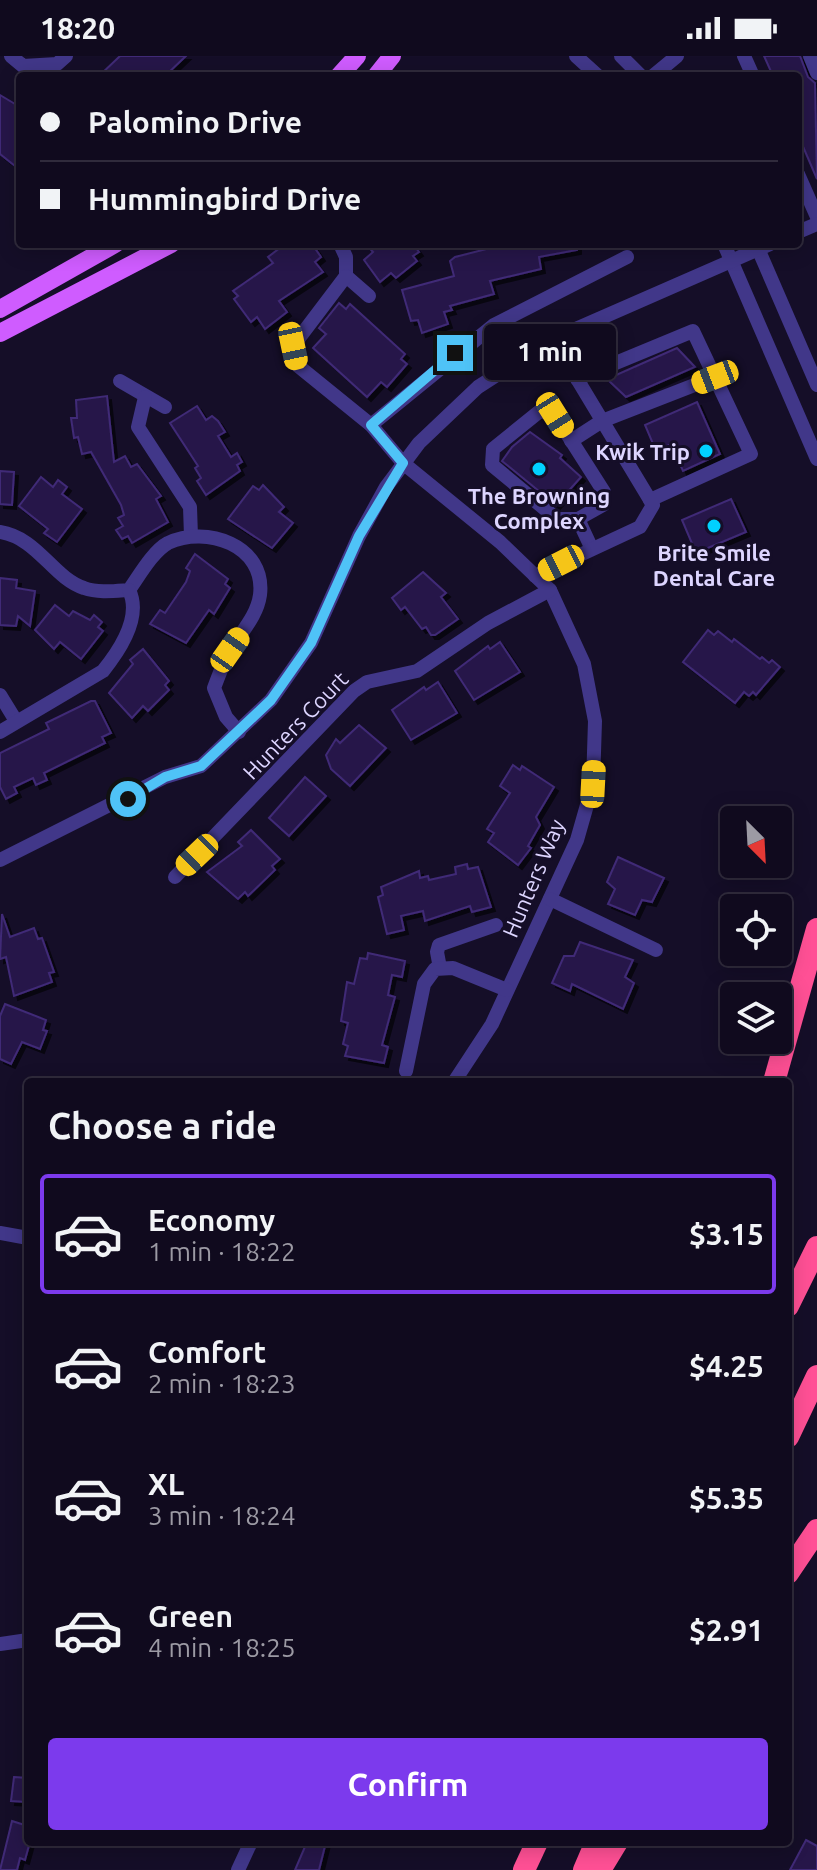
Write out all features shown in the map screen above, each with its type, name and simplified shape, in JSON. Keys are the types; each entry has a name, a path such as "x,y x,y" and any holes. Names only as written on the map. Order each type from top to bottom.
{"highway":[{"path":"775,1078 817,929"},
{"path":"792,1298 817,1247"},
{"path":"792,1429 817,1376"},
{"path":"792,1567 817,1530"},
{"path":"524,1870 535,1846"},
{"path":"584,1870 594,1846"},
{"path":"600,1870 615,1846"}],"main road":[{"path":"343,72 357,56"},
{"path":"379,72 392,56"},
{"path":"0,309 108,248"},
{"path":"0,333 163,248"}],"street":[{"path":"11,56 23,66 57,64 66,56"},
{"path":"576,56 594,72"},
{"path":"621,56 637,72"},
{"path":"658,72 677,56"},
{"path":"810,56 817,73"},
{"path":"812,190 817,217"},
{"path":"342,248 346,257 346,276 369,296"},
{"path":"726,248 817,459"},
{"path":"0,860 165,777 201,766 239,732 271,700 311,643 359,536 403,463 439,422 478,387 553,339 757,248"},
{"path":"762,248 817,385"},
{"path":"371,425 494,325 627,257"},
{"name":"Hunters Way","path":"346,276 293,346 297,365 371,425 403,463 508,549 550,590 584,664 595,721 593,784 577,840 492,1024 457,1078"},
{"path":"577,379 693,331 751,454 650,500"},
{"path":"535,576 591,547 640,527 653,505 553,339"},
{"path":"571,441 602,421 715,377"},
{"path":"120,381 165,407"},
{"path":"145,397 138,427 190,507 191,536"},
{"path":"540,411 555,415 604,492 603,505 578,519 557,519 492,465 493,449 540,411"},
{"path":"578,519 591,547"},
{"path":"0,532 30,544 82,588 129,590"},
{"path":"129,590 165,544 191,536 226,539 242,550 256,569 260,594 252,619 230,650 214,688 226,717 239,732"},
{"path":"0,732 103,671 115,657 134,615 134,600 129,590"},
{"name":"Hunters Court","path":"175,877 354,691 367,682 417,671 488,623 550,590"},
{"path":"0,695 16,721"},
{"path":"550,899 656,950"},
{"path":"440,968 439,945 496,925"},
{"path":"406,1071 428,975 440,968 453,968 507,990"},
{"path":"0,1233 24,1237"},
{"path":"0,1644 24,1641"},
{"path":"238,1870 249,1846"}],"building":[{"path":"120,56 186,56 169,72 103,72"},
{"path":"764,56 800,56 808,77 815,83 817,179 802,144 802,72 771,72"},
{"path":"0,95 16,105 16,167 0,154"},
{"path":"280,248 315,248 321,257 315,262 323,272 279,301 287,312 265,329 257,317 251,322 234,299 238,296 233,291 273,263 268,257"},
{"path":"370,248 416,248 419,252 413,256 417,261 396,278 391,273 380,282 364,260 373,252"},
{"path":"490,248 577,248 539,257 541,269 490,281 494,294 450,306 452,310 444,312 448,324 422,333 418,320 411,321 402,290 454,276 450,261"},
{"path":"339,303 346,309 350,304 405,354 401,359 407,364 387,387 381,382 367,397 313,348 326,334 319,328"},
{"name":"Kwik Trip","path":"677,348 695,367 626,397 607,379"},
{"path":"107,396 114,462 125,456 131,467 137,464 161,496 156,499 168,522 132,543 128,536 122,539 116,530 123,526 118,518 124,515 121,505 91,452 82,454 78,437 74,438 71,418 77,418 76,400"},
{"path":"697,402 720,454 683,471 671,444 656,451 645,425"},
{"path":"197,406 206,420 212,416 218,421 225,432 218,436 231,457 237,453 242,462 237,465 240,471 206,495 197,481 201,478 195,468 198,466 170,423"},
{"name":"The Browning Complex","path":"530,432 562,455 560,458 581,477 556,505 502,461 512,447"},
{"path":"0,471 14,472 12,505 0,504"},
{"path":"41,477 53,487 58,480 67,487 62,494 82,509 57,542 44,533 48,529 19,506"},
{"path":"263,485 284,507 279,512 293,523 272,548 228,519 253,486 259,490"},
{"name":"Brite Smile Dental Care","path":"731,499 746,532 696,553 682,520"},
{"path":"195,554 228,579 225,584 230,588 214,614 209,610 186,643 150,624 160,610 165,613 186,582 190,571 186,568"},
{"path":"423,572 446,593 441,597 458,619 435,635 431,635 426,627 422,629 405,607 401,610 392,598"},
{"path":"0,578 17,580 16,588 35,591 30,626 18,616 16,626 0,625"},
{"path":"55,605 69,616 73,611 90,620 94,615 102,622 98,627 103,631 81,659 60,642 54,649 35,630"},
{"path":"708,630 714,635 718,631 732,642 734,639 760,659 762,657 769,663 772,660 780,667 756,695 753,692 749,696 744,692 735,703 683,662"},
{"path":"500,642 520,672 474,700 455,671 488,646 490,649"},
{"path":"143,649 169,681 165,685 169,690 148,711 143,706 132,718 109,693 133,664 130,660"},
{"path":"438,682 457,713 411,740 392,710 424,687 426,690"},
{"path":"95,701 111,733 102,737 105,743 44,773 47,780 36,785 33,778 14,787 17,793 6,799 0,787 0,753 49,729 46,723"},
{"path":"359,725 386,748 350,786 331,769 326,755 336,739 340,743"},
{"path":"513,765 520,770 522,766 554,787 536,817 540,825 528,846 531,848 518,865 488,842 494,833 487,829 510,793 500,786"},
{"path":"305,777 326,796 289,836 269,818"},
{"path":"251,830 280,859 272,866 275,870 248,896 245,892 238,899 207,872 242,846 238,842"},
{"path":"618,857 664,878 652,902 642,900 635,915 608,904 615,889 607,882"},
{"path":"467,864 468,869 478,867 491,907 472,912 470,906 425,921 423,911 401,916 404,930 387,934 378,897 383,895 381,887 419,871 420,878 428,876 429,880 456,874 455,867"},
{"path":"2,914 10,937 34,928 38,939 42,938 54,972 49,973 52,982 14,996 6,957 0,959"},
{"path":"580,942 633,960 625,977 634,983 623,1009 572,984 570,991 552,983 564,956 574,956"},
{"path":"368,953 405,961 402,977 392,975 388,995 395,997 382,1045 388,1047 384,1063 345,1056 348,1046 343,1044 348,1023 341,1021 347,982 354,984 360,958 367,959"},
{"path":"5,1004 46,1020 43,1030 47,1031 40,1049 22,1042 11,1064 0,1059 0,1016"},
{"path":"14,1777 24,1778 24,1802 11,1801"},
{"path":"12,1821 24,1825 24,1846 29,1846 25,1860 20,1858 17,1870 0,1870"},
{"path":"806,1840 817,1846 817,1870 790,1870"},
{"path":"305,1846 325,1846 319,1870 295,1870"}],"place":[{"name":"Kwik Trip","path":"706,451"},
{"name":"The Browning Complex","path":"539,469"},
{"name":"Brite Smile Dental Care","path":"714,526"}],"route":[{"path":"128,799 165,777 201,766 271,700 291,674 331,603 359,536 403,463 371,425 455,353"}]}
